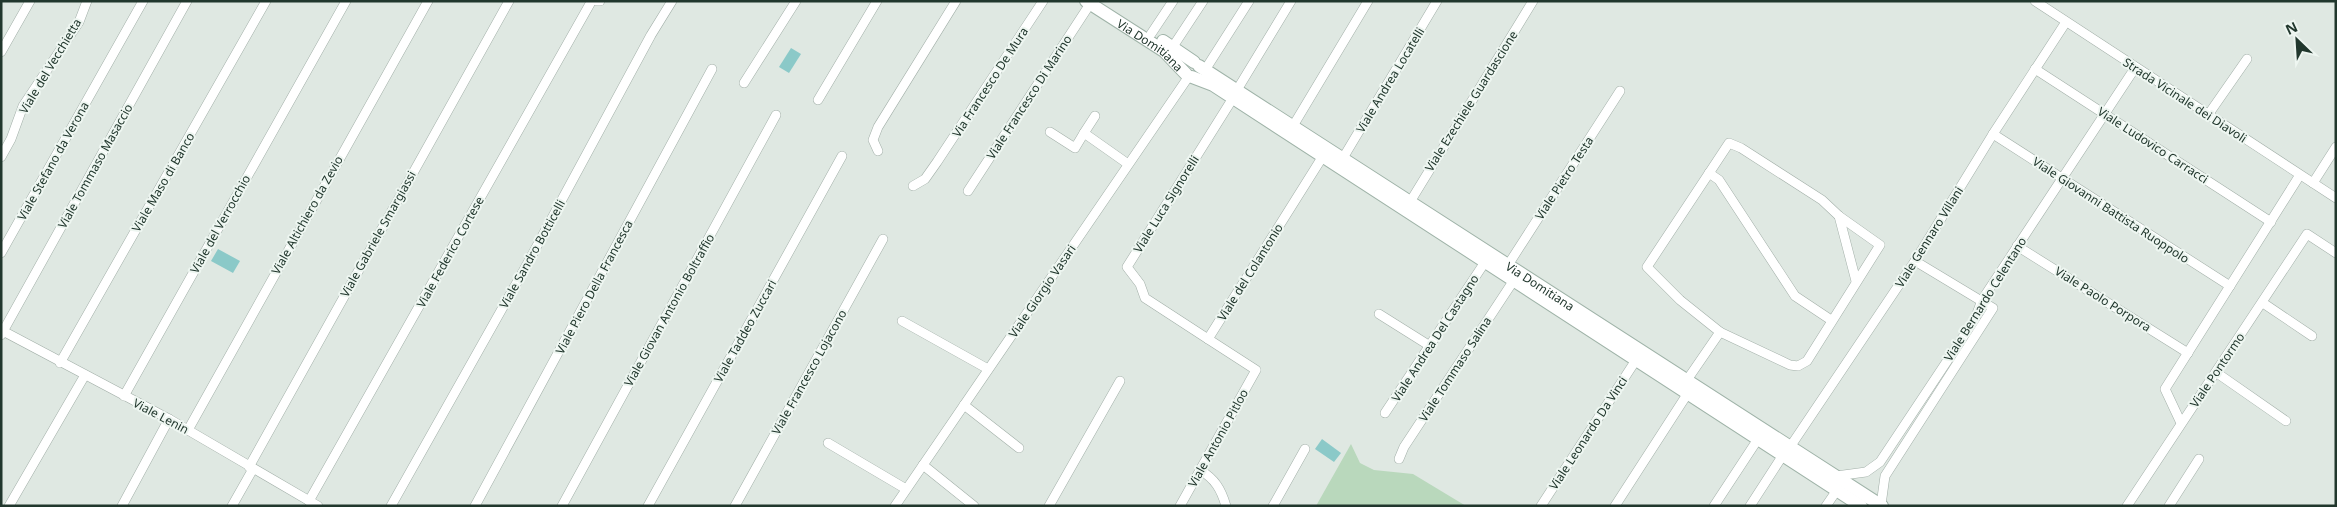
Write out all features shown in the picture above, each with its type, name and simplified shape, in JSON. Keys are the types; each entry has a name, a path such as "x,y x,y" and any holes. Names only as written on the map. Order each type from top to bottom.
{"main road":[{"name":"Via Domitiana","path":"1093,2 1151,34 1172,48 1194,71"},
{"name":"Via Domitiana","path":"1093,2 1194,71 1293,126 1687,380 1861,506"},
{"name":"Via Domitiana","path":"1235,94 1323,156 1758,439 1787,451 1836,476 1882,505"}],"street":[{"path":"1,52 30,1"},
{"name":"Viale del Vecchietta","path":"1,157 11,139 23,106 79,22 87,1"},
{"name":"Viale Stefano da Verona","path":"1,253 142,1"},
{"name":"Viale Tommaso Masaccio","path":"2,332 187,1"},
{"name":"Viale Maso di Banco","path":"60,363 266,1"},
{"name":"Viale del Verrocchio","path":"124,396 346,1"},
{"name":"Viale Altichiero da Zevio","path":"188,430 428,1"},
{"name":"Viale Gabriele Smargiassi","path":"232,506 251,468 509,1"},
{"name":"Viale Sandro Botticelli","path":"391,506 525,268 651,35 672,1"},
{"path":"744,83 796,1"},
{"path":"818,100 877,1"},
{"path":"878,151 873,140 878,127 956,1"},
{"name":"Via Francesco De Mura","path":"913,186 924,179 937,162 1043,1"},
{"path":"1151,34 1173,1"},
{"path":"1172,48 1203,1"},
{"name":"Viale Giorgio Vasari","path":"895,506 1128,164 1194,71 1249,1"},
{"path":"1235,94 1291,1"},
{"path":"1293,126 1368,1"},
{"name":"Viale Andrea Locatelli","path":"1343,158 1437,1"},
{"name":"Viale Ezechiele Guardascione","path":"1410,202 1533,1"},
{"name":"Strada Vicinale dei Diavoli","path":"2036,1 2336,198"},
{"name":"Viale Federico Cortese","path":"309,501 596,2"},
{"name":"Viale Francesco Di Marino","path":"968,191 1093,2"},
{"name":"Viale Gennaro Villani","path":"1750,506 1915,261 1993,134 2064,25"},
{"path":"2208,115 2247,59"},
{"name":"Viale Piero Della Francesca","path":"475,506 712,69"},
{"name":"Viale Ludovico Carracci","path":"2035,69 2271,222"},
{"name":"Viale Bernardo Celentano","path":"1836,476 1866,472 1880,462 1975,318 1982,300 2106,115 2133,71"},
{"name":"Viale Pietro Testa","path":"1508,265 1620,91"},
{"name":"Viale Luca Signorelli","path":"1208,339 1146,298 1140,284 1127,267 1235,94"},
{"name":"Viale Giovan Antonio Boltraffio","path":"562,506 776,114"},
{"path":"1050,132 1075,148 1095,116"},
{"path":"1084,133 1128,164"},
{"name":"Viale Giovanni Battista Ruoppolo","path":"1993,134 2230,286"},
{"path":"1729,143 1734,143 1822,200 1839,216 1880,245 1831,320 1807,361 1798,366 1790,366 1720,332 1680,300 1647,267 1729,143"},
{"path":"2313,183 2336,147"},
{"name":"Viale Taddeo Zuccari","path":"648,506 842,156"},
{"name":"Viale del Colantonio","path":"1208,339 1323,156"},
{"path":"1710,173 1719,180 1795,296 1831,320"},
{"path":"2181,423 2165,389 2298,178"},
{"path":"1839,216 1856,281"},
{"name":"Viale Pontormo","path":"2127,506 2181,423 2217,373 2307,234 2336,253"},
{"name":"Viale Francesco Lojacono","path":"735,506 883,239"},
{"name":"Viale Paolo Porpora","path":"2018,246 2188,353"},
{"path":"1915,261 1982,300"},
{"name":"Viale Andrea Del Castagno","path":"1385,413 1485,262"},
{"name":"Viale Tommaso Salina","path":"1399,459 1404,446 1514,280"},
{"name":"Viale Bernardo Celentano","path":"1882,505 1885,476 1993,308 1982,300"},
{"path":"2263,303 2312,336"},
{"path":"1379,314 1430,346"},
{"path":"902,320 988,369"},
{"name":"Viale Lenin","path":"2,332 169,419 318,506"},
{"path":"1687,380 1720,332"},
{"name":"Viale Antonio Pitloo","path":"1180,506 1256,370 1208,339"},
{"name":"Viale Leonardo Da Vinci","path":"1541,506 1636,360"},
{"path":"2217,373 2286,421"},
{"path":"9,506 85,375"},
{"path":"1049,506 1120,382"},
{"path":"1614,506 1688,394"},
{"path":"964,405 1019,448"},
{"path":"122,506 169,419"},
{"path":"1714,506 1758,439"},
{"path":"828,443 906,489"},
{"path":"1273,506 1305,449"},
{"path":"2169,506 2199,459"},
{"path":"923,465 974,506"},
{"path":"1200,470 1212,477 1222,493 1226,506"},
{"path":"1826,506 1837,490"}],"green space":[{"path":"1351,444 1360,463 1374,470 1413,474 1466,506 1316,506"}],"water":[{"path":"791,48 801,54 789,73 779,67"},
{"path":"218,249 240,261 233,273 211,261"},
{"path":"1322,439 1341,453 1334,462 1315,449"}]}
